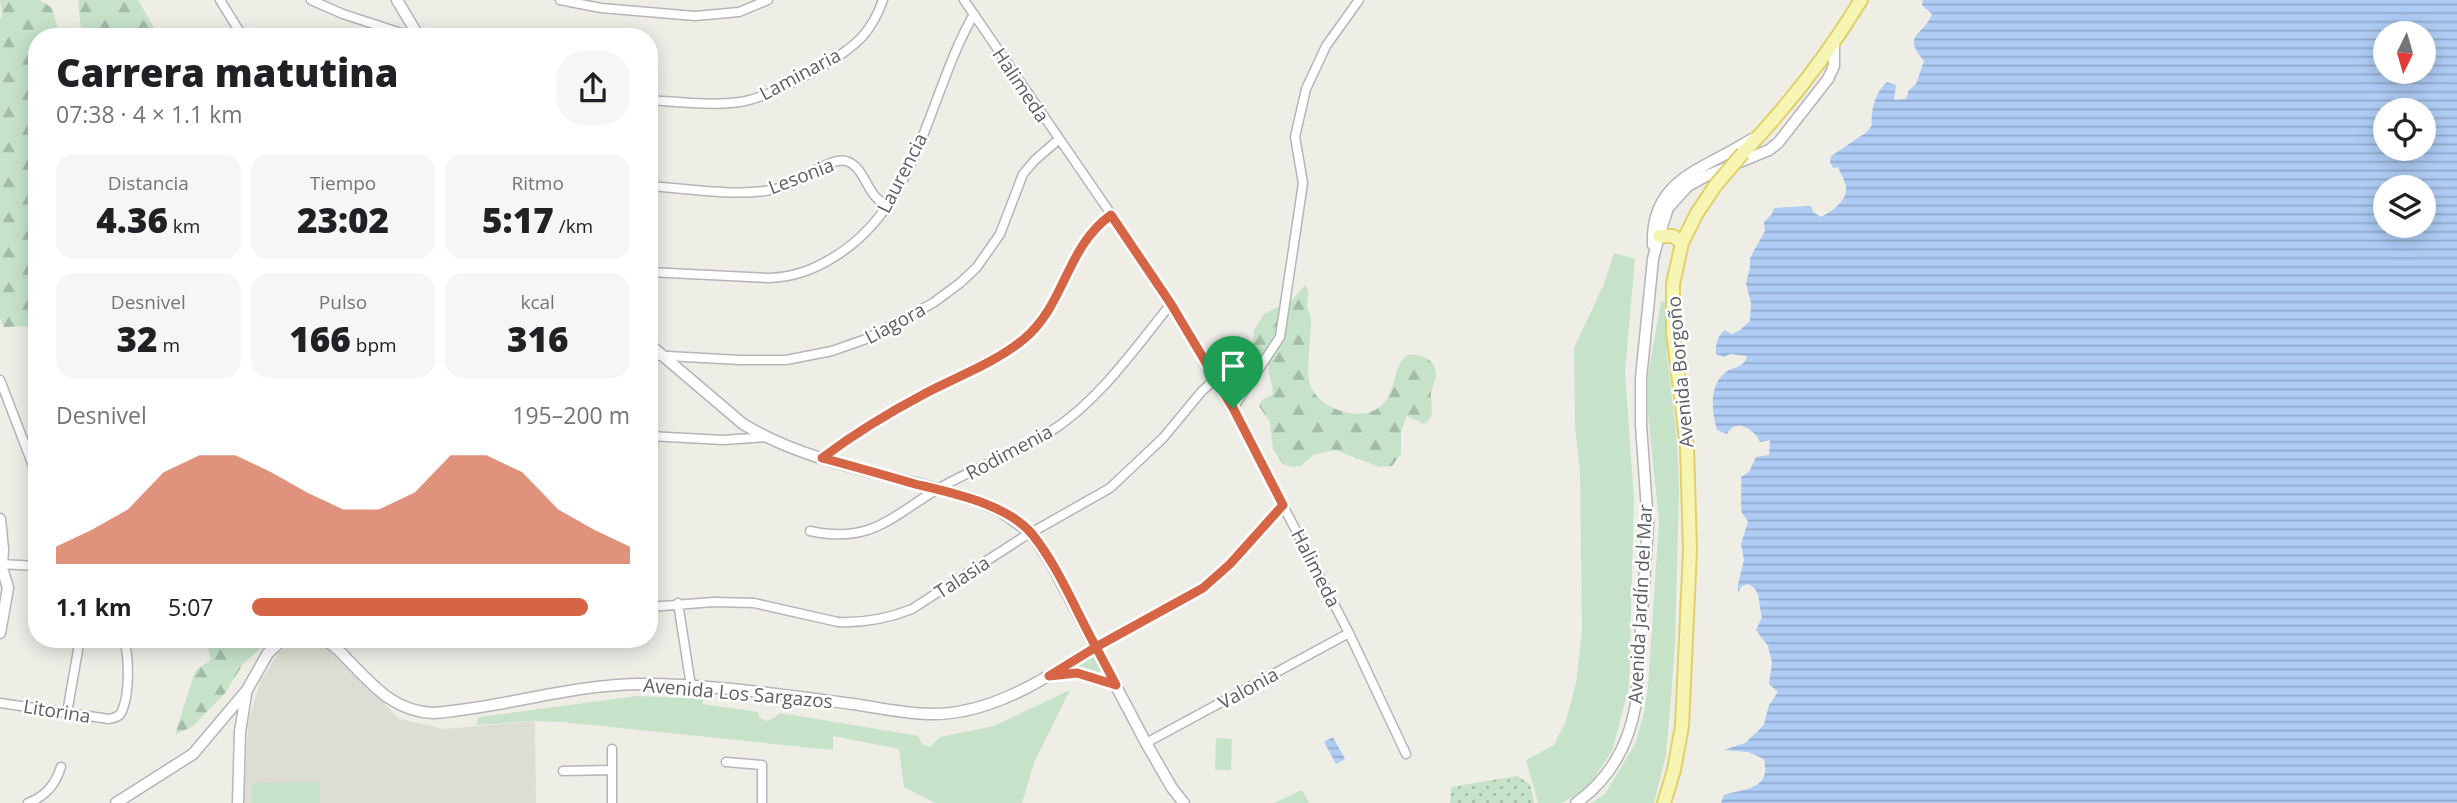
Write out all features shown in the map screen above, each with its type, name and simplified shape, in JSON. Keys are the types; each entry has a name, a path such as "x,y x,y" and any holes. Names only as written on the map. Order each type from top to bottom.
{"main road":[{"name":"Avenida Borgoño","path":"1666,800 1678,748 1684,703 1690,550 1687,447 1672,316 1675,269 1682,243 1715,186 1791,101 1834,43 1861,0"},
{"path":"1659,236 1673,236 1682,243"}],"street":[{"path":"220,0 237,28"},
{"path":"311,0 386,28"},
{"path":"397,0 414,28"},
{"path":"560,0 624,10 716,16 739,12 768,0"},
{"name":"Laminaria","path":"658,100 727,103 772,93 852,46 868,30 883,0"},
{"name":"Halimeda","path":"964,0 1171,304 1217,378 1349,632 1406,754"},
{"path":"1233,408 1280,337 1303,184 1295,137 1306,89 1326,46 1359,0"},
{"name":"Laurencia","path":"658,272 769,278 805,273 860,239 889,205 923,134 946,71 974,14"},
{"name":"Avenida Jardín del Mar","path":"1653,260 1668,208 1688,186 1769,150 1791,129 1832,73 1834,43"},
{"name":"Avenida Jardín del Mar","path":"1576,803 1603,779 1619,756 1630,730 1636,702 1648,524 1640,394 1654,226 1659,209 1669,191 1692,171 1735,150 1764,131"},
{"name":"Liagora","path":"658,356 769,360 811,356 866,339 933,303 960,283 984,258 1006,220 1023,174 1058,140"},
{"name":"Lesonia","path":"658,186 761,192 783,187 829,163 842,160 856,167 877,199 889,205"},
{"path":"822,458 914,400 971,371 1025,338 1047,313 1086,238 1111,215"},
{"name":"Rodimenia","path":"810,531 844,535 873,529 891,521 937,489 1015,452 1068,419 1114,374 1171,304"},
{"path":"658,351 743,424 767,437 797,451 962,495 988,505 1031,533 1051,563 1146,743 1172,788 1184,803"},
{"name":"Talasia","path":"658,606 678,603 754,603 838,622 877,620 912,610 1031,533 1110,488 1129,473 1163,438 1202,391 1217,378"},
{"path":"0,380 28,455"},
{"path":"658,436 723,440 767,437"},
{"name":"Avenida Los Sargazos","path":"336,648 382,695 407,709 424,713 442,713 623,684 691,686 946,714 986,705 1049,676 1203,588 1230,564 1283,505"},
{"path":"0,519 3,549 1,563 8,588 0,633"},
{"path":"1,563 28,565"},
{"path":"678,603 691,686"},
{"name":"Valonia","path":"1146,743 1349,632"},
{"path":"67,713 78,648"},
{"name":"Litorina","path":"0,703 108,719 120,715 129,672 126,648"},
{"path":"116,803 193,754 247,690 274,648"},
{"name":"Avenida Los Sargazos","path":"1049,676 1077,673 1116,685"},
{"path":"238,803 240,732 247,690"},
{"path":"612,749 612,803"},
{"path":"726,762 762,765 762,803"},
{"path":"28,803 52,788 61,767"},
{"path":"563,771 612,770"}],"shaded area":[{"path":"287,648 328,648 399,719 445,729 535,721 536,803 244,803 248,723 260,682 279,652"}],"green space":[{"path":"0,0 40,0 52,8 58,28 28,28 28,326 4,327 0,319"},
{"path":"78,0 138,0 154,28 81,28"},
{"path":"1614,253 1635,259 1625,371 1634,500 1629,687 1612,751 1588,787 1562,803 1538,803 1526,760 1554,745 1566,721 1576,683 1582,630 1580,473 1575,425 1574,348 1604,284"},
{"path":"1305,285 1311,323 1309,380 1312,389 1326,404 1347,413 1371,412 1387,399 1398,368 1407,355 1426,358 1435,368 1436,379 1431,394 1430,417 1424,424 1407,416 1401,431 1401,454 1392,466 1380,467 1335,450 1313,455 1301,466 1293,467 1283,464 1273,449 1270,422 1259,406 1262,400 1272,395 1273,388 1269,366 1252,353 1254,330 1264,314 1291,301"},
{"path":"1661,301 1666,302 1667,356 1677,440 1679,491 1675,645 1666,755 1654,803 1591,803 1605,794 1635,744 1648,686 1659,521 1648,414 1648,374"},
{"path":"208,648 260,648 243,664 226,692 193,726 175,735 195,671 211,660"},
{"path":"1094,655 1101,671 1096,673 1083,670 1079,665"},
{"path":"1070,690 1034,763 1022,803 935,803 904,787 899,749 833,736 833,750 562,722 476,725 479,717 637,696 703,699 702,704 758,712 760,718 766,721 780,713 918,736 922,744 930,747 940,737 994,726"},
{"path":"1216,738 1232,739 1231,770 1215,770"},
{"path":"1517,776 1530,784 1534,803 1450,803 1451,787"},
{"path":"320,782 320,803 252,803 252,783"},
{"path":"1302,790 1309,803 1274,803"}],"water":[{"path":"1923,0 2457,0 2457,803 1721,803 1724,795 1755,786 1764,777 1764,759 1748,752 1724,750 1745,743 1760,729 1769,705 1778,692 1769,684 1772,663 1768,646 1756,630 1762,617 1758,594 1748,584 1742,586 1738,592 1744,560 1741,544 1748,522 1741,511 1741,477 1749,472 1756,457 1769,455 1770,440 1760,442 1754,433 1740,426 1735,426 1727,434 1717,430 1713,408 1716,384 1726,372 1744,363 1747,356 1730,354 1724,357 1716,354 1717,344 1725,330 1731,334 1750,321 1751,303 1746,283 1750,258 1765,231 1764,222 1774,208 1811,206 1813,212 1821,217 1843,199 1846,189 1844,181 1838,167 1833,168 1831,156 1867,132 1872,125 1877,96 1887,82 1896,85 1894,100 1906,99 1909,90 1916,84 1924,61 1914,46 1914,40 1932,14 1922,5"},
{"path":"1333,737 1345,759 1336,764 1324,742"}],"route":[{"path":"1233,408 1171,304 1111,215 1086,238 1074,256 1047,313 1025,338 971,371 926,393 822,458 962,495 1000,511 1021,525 1031,533 1051,563 1096,647 1049,676 1077,673 1116,685 1096,647 1203,588 1230,564 1283,505 1233,408"}]}
